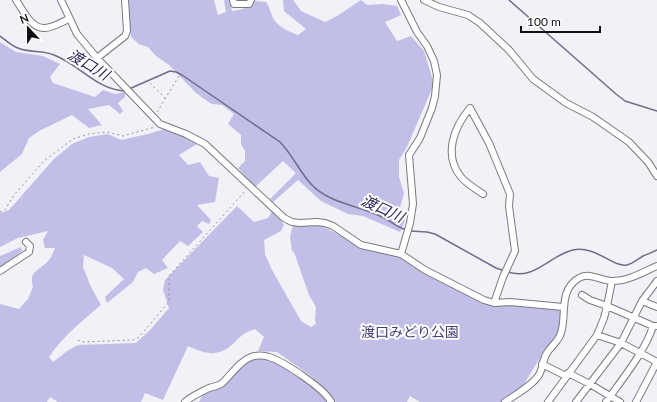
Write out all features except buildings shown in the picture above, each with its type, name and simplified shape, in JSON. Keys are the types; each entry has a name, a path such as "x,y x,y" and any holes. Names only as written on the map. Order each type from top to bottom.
{"street":[{"path":"16,0 33,24 39,28 46,28 69,19"},
{"path":"60,0 77,34 97,58 160,124 186,134 205,144 284,218 292,222 325,224 333,226 361,245 401,254 425,270 484,300 494,303 510,302 563,307"},
{"path":"97,58 125,36 127,31 125,0"},
{"path":"233,0 234,4 249,4 251,0"},
{"path":"401,0 417,32 427,46 434,61 437,75 432,108 420,138 409,155 413,204 410,223 401,254"},
{"path":"424,0 439,8 468,15 480,23 509,50 533,79 566,102 593,117 630,142 648,162 657,176"},
{"path":"484,194 462,177 452,159 454,136 458,124 470,108 489,144 510,194 509,206 514,251 502,277 494,303"},
{"path":"0,271 29,252 30,246 26,242"},
{"path":"505,402 534,382 540,374 547,351 561,335 563,325 563,307 566,292 574,282 580,277 587,276 620,282 657,266"},
{"path":"548,402 597,334 604,318 612,281"},
{"path":"576,402 621,343 642,301 657,281"},
{"path":"582,295 590,300 655,326 640,353 606,402"},
{"path":"642,301 657,307"},
{"path":"597,334 621,343 656,360 636,402"},
{"path":"185,402 191,397 220,384 241,363 251,357 260,356 277,360 313,383 330,398 331,402"},
{"path":"542,364 590,384 620,402"}],"path":[{"path":"154,118 179,76"},
{"path":"150,83 166,99"},
{"path":"0,212 6,210 14,194 44,162 73,140 89,134 107,132 123,136 155,128 160,124"},
{"path":"78,340 82,342 116,342 133,340 139,337 169,302 169,276 250,186"}],"green space":[{"path":"128,0 214,0 218,15 226,12 224,0 229,0 232,11 245,8 255,1 266,2 275,21 285,29 298,35 306,29 284,11 283,0 293,0 301,11 325,22 361,0 367,5 383,4 397,6 401,15 385,22 397,41 411,36 424,51 434,84 407,147 399,160 399,177 404,193 400,208 405,221 400,232 363,216 348,214 321,201 298,180 273,202 270,199 296,173 283,161 255,187 238,168 245,161 245,151 241,144 241,135 228,124 234,114 222,105 212,104 204,99 148,47 139,44 131,37"},
{"path":"0,42 16,52 43,56 60,64 50,77 53,83 95,97 103,90 115,94 125,92 125,97 118,103 123,111 120,114 109,105 88,109 102,125 89,128 72,115 39,131 29,138 22,154 0,172"},
{"name":"渡口みどり公園","path":"165,129 183,136 197,144 179,155 188,165 200,162 209,176 219,178 215,202 197,205 211,220 209,224 202,221 197,226 203,232 188,246 180,241 162,260 168,268 154,274 146,268 138,272 133,282 107,303 105,297 124,279 112,268 84,255 83,267 91,287 101,305 73,329 54,349 49,357 53,362 67,351 78,345 136,343 151,329 169,308 163,290 165,280 237,206 254,222 268,218 273,210 284,225 281,231 264,240 265,254 272,270 301,321 311,327 316,324 316,307 309,295 294,252 292,251 290,237 293,225 322,226 360,246 400,257 493,305 563,307 563,325 544,358 538,361 523,386 502,402 420,402 410,396 407,402 336,402 332,396 311,376 277,352 258,351 264,337 255,329 244,334 228,348 217,353 206,353 188,346 163,400 145,393 141,402 58,402 50,397 47,402 0,402 0,304 19,309 28,299 33,287 33,274 46,264 52,256 55,248 45,248 43,240 48,231 18,238 0,247 0,213 9,210 54,159 72,144 89,137 108,134 121,140"},
{"path":"21,247 22,251 0,267 0,256"},
{"path":"255,359 263,359 282,366 324,394 328,402 199,402 203,394 223,385 242,367"}],"waterway":[{"path":"509,0 625,101 657,111"},
{"name":"渡口川","path":"0,36 13,46 22,50 45,52 54,55 63,59 105,86 124,91"},
{"name":"渡口川","path":"129,89 170,71 182,75 280,142 311,184 326,196 373,213 407,230"},
{"name":"渡口川","path":"410,231 435,234 496,268 505,271"},
{"name":"渡口川","path":"508,272 517,274 526,273 573,250 581,249 596,253 622,265 633,263 643,256 657,250"}]}
